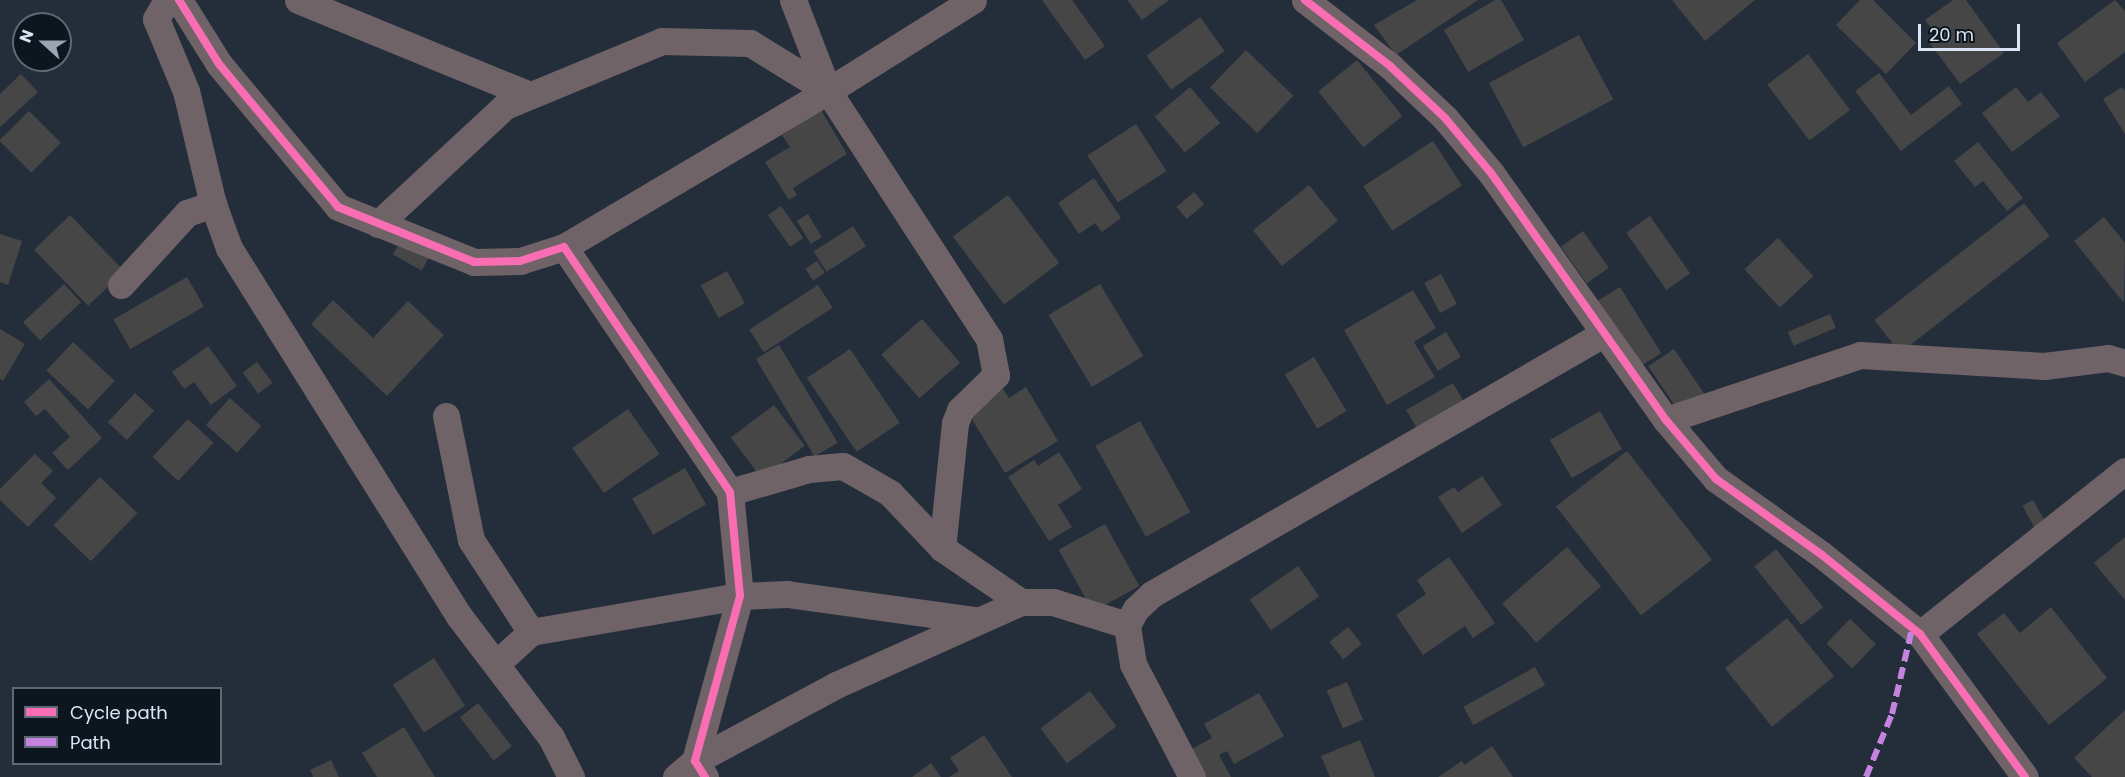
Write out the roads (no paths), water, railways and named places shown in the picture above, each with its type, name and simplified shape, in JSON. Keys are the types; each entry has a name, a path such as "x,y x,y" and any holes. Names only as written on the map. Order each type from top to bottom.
{"street":[{"path":"167,0 156,19 186,91 213,204 229,248 459,616 551,737 571,777"},
{"path":"179,0 219,64 316,185 338,207 474,262 520,261 564,247 828,91 973,0"},
{"path":"298,0 527,94"},
{"path":"793,0 828,91 989,339 996,375 960,410 955,423 942,548"},
{"path":"1305,0 1390,66 1445,118 1491,173 1666,420 1716,479 1822,555 1920,634 2025,777"},
{"path":"378,224 505,106 527,94 662,41 750,43 828,91"},
{"path":"121,285 187,213 213,204"},
{"path":"564,247 730,492 740,596 692,772"},
{"path":"1127,625 1152,594 1603,334"},
{"path":"1666,420 1860,355 2044,366 2108,358 2125,363"},
{"path":"446,417 471,540 531,632"},
{"path":"730,492 809,469 843,466 890,494 942,548 1021,602"},
{"path":"1920,634 2125,471"},
{"path":"496,664 531,632 740,596 787,594 975,620"},
{"path":"692,772 836,685 975,620 1021,602 1053,603 1127,625"},
{"path":"1127,625 1142,685 1192,777"}]}
